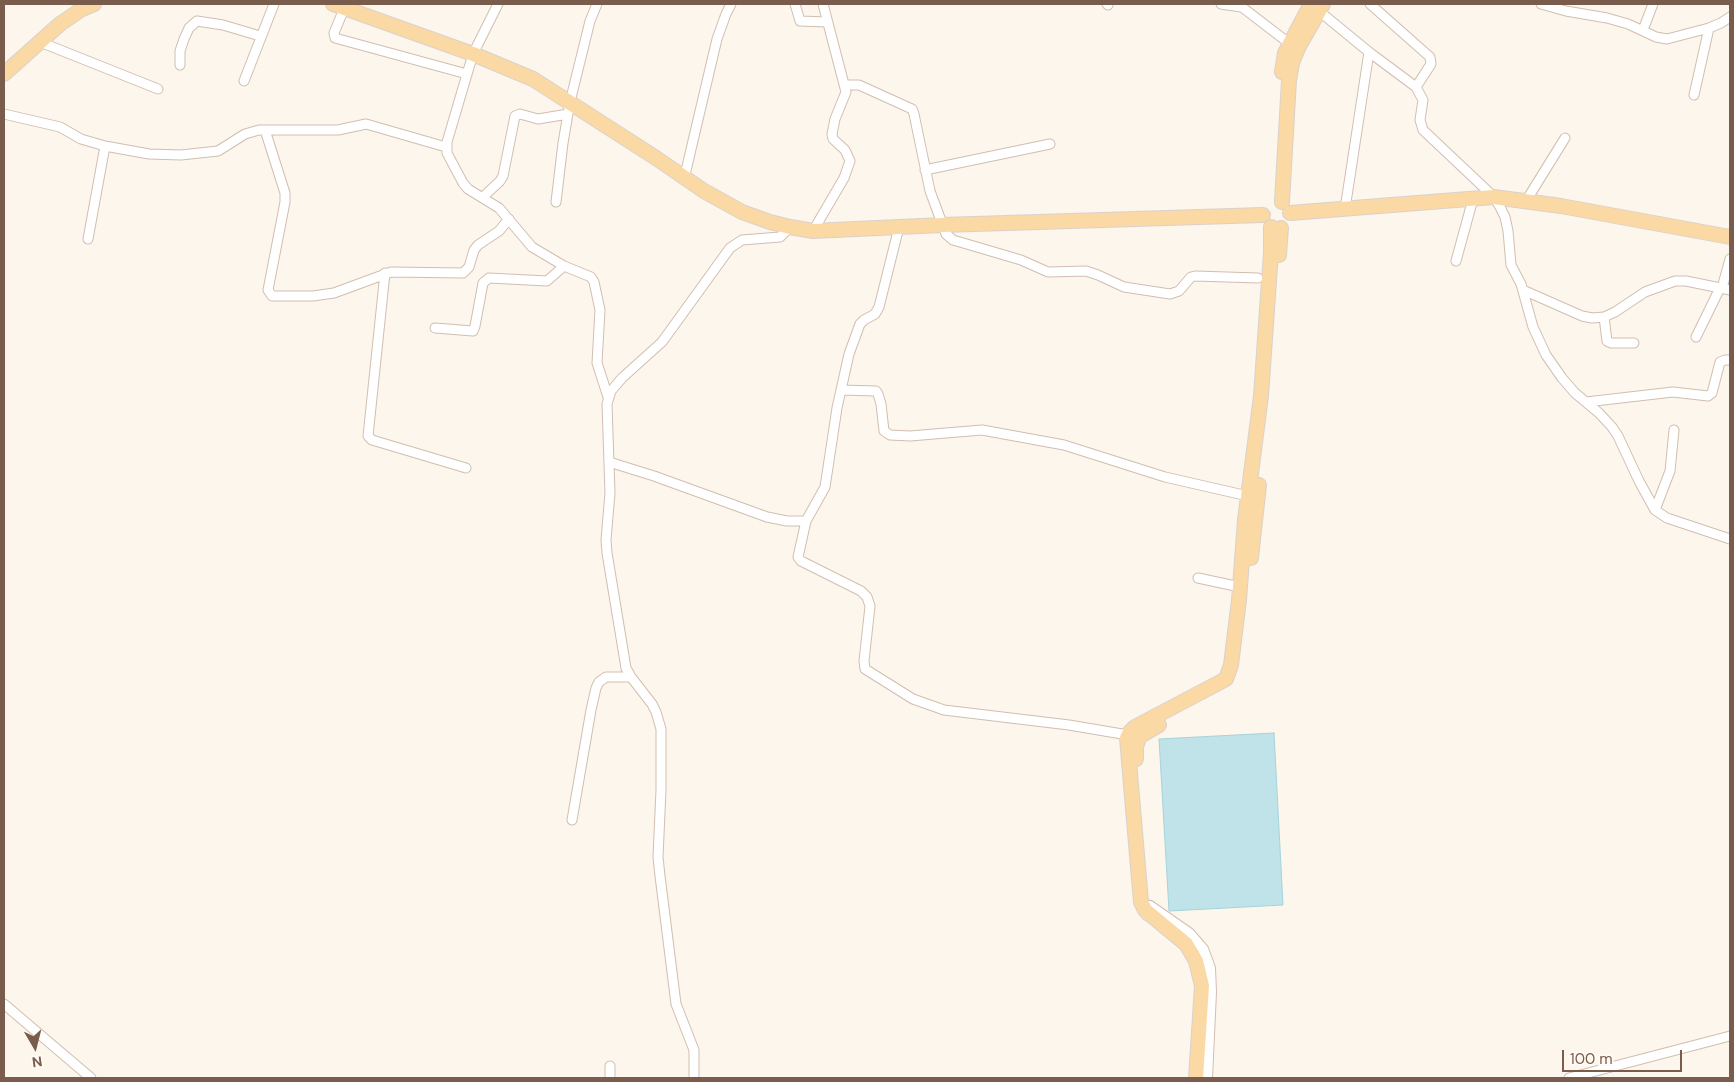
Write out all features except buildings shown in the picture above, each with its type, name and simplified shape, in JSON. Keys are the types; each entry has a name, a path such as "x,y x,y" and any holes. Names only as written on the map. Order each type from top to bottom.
{"main road":[{"path":"4,74 60,24 82,9 94,4"},
{"path":"341,5 473,54 533,79 569,108 656,158 684,179 742,212 790,227 813,231 1263,215"},
{"path":"1318,6 1285,53 1279,89 1282,206 1288,222 1276,227 1266,223 1263,215 1267,205 1282,206 1344,209 1494,198 1562,206 1730,237"},
{"path":"1282,206 1289,80 1292,63 1318,6"},
{"path":"1196,1078 1202,986 1196,961 1186,944 1141,902 1128,735 1135,727 1226,679 1231,665 1248,496 1261,396 1271,252 1276,227"},
{"path":"1202,1078 1208,986 1206,973 1197,949 1189,940 1150,910 1145,887 1136,746 1140,736 1143,734 1222,691 1233,683 1239,669 1270,390 1276,227"}],"street":[{"path":"244,81 274,4"},
{"path":"498,4 473,54 446,147 447,153 462,183 468,189 495,205 532,247 564,266 591,277 596,287 600,310 596,358 608,397 610,493 606,553 624,660 631,677 656,712 661,729 658,858 676,1004 694,1050 694,1078"},
{"path":"556,202 569,108 590,21 597,4"},
{"path":"684,179 717,39 731,4"},
{"path":"795,4 800,21 827,22"},
{"path":"813,231 849,168 848,155 833,139 832,134 835,119 844,98 846,85 835,53 823,4"},
{"path":"1221,4 1239,5 1290,44"},
{"path":"1370,4 1430,57 1431,64 1416,88"},
{"path":"1541,4 1566,11 1607,18 1667,39 1709,28 1722,23 1730,17"},
{"path":"1643,30 1653,4"},
{"path":"341,5 334,33 335,38 467,74"},
{"path":"1318,6 1369,52 1416,88 1423,100 1420,120 1423,130 1494,198 1505,217 1511,265 1523,290 1533,328 1546,355 1562,378 1612,427 1655,510 1667,518 1730,539"},
{"path":"180,66 180,51 184,39 189,28 197,21 223,25 260,36"},
{"path":"1694,95 1709,28"},
{"path":"40,42 158,89"},
{"path":"1344,209 1369,52"},
{"path":"846,85 859,85 912,108 930,191 942,225 948,237 953,240 1020,260 1048,272 1086,272 1098,275 1124,287 1153,292 1175,294 1191,277 1195,276 1258,278"},
{"path":"483,198 503,176 515,116 520,114 538,120 569,108"},
{"path":"4,114 60,127 81,139 105,146 149,154 181,155 205,153 224,148 250,132 265,130 338,130 366,124 446,147"},
{"path":"265,130 283,184 285,202 268,290 270,294 275,296 326,294 339,291 385,273 402,271 463,273 469,267 474,250 483,241 499,231 509,219"},
{"path":"1526,201 1565,138"},
{"path":"925,170 1050,144"},
{"path":"88,239 105,146"},
{"path":"1456,261 1473,199"},
{"path":"608,397 622,378 662,342 690,301 736,243 748,238 780,236 790,227"},
{"path":"899,227 879,307 874,314 860,324 850,354 841,390 825,487 806,522 798,554 801,561 861,591 867,597 869,601 865,669 913,699 944,710 1069,725 1128,735"},
{"path":"1696,337 1724,289 1730,259"},
{"path":"435,328 473,331 483,283 489,278 547,281 564,266"},
{"path":"385,273 368,436 372,440 466,468"},
{"path":"1523,290 1582,316 1592,318 1615,312 1645,292 1675,281 1686,281 1724,289"},
{"path":"1604,316 1607,341 1611,343 1634,343"},
{"path":"1586,402 1673,392 1708,396 1712,392 1720,362 1722,360 1730,360"},
{"path":"841,390 876,391 881,404 884,431 890,435 910,436 982,430 1064,445 1165,477 1248,496"},
{"path":"1655,510 1670,471 1674,430"},
{"path":"609,462 654,476 767,517 806,522"},
{"path":"1198,578 1240,587"},
{"path":"572,820 596,688 599,682 606,677 631,677"},
{"path":"1150,910 1152,922 1184,950 1190,960 1197,992 1192,1078"},
{"path":"1150,910 1189,933 1203,950 1210,968 1211,992 1207,1078"},
{"path":"4,1004 91,1078"},
{"path":"1569,1078 1730,1036"},
{"path":"610,1066 610,1078"}],"water":[{"path":"1274,733 1283,905 1169,911 1159,739"}]}
